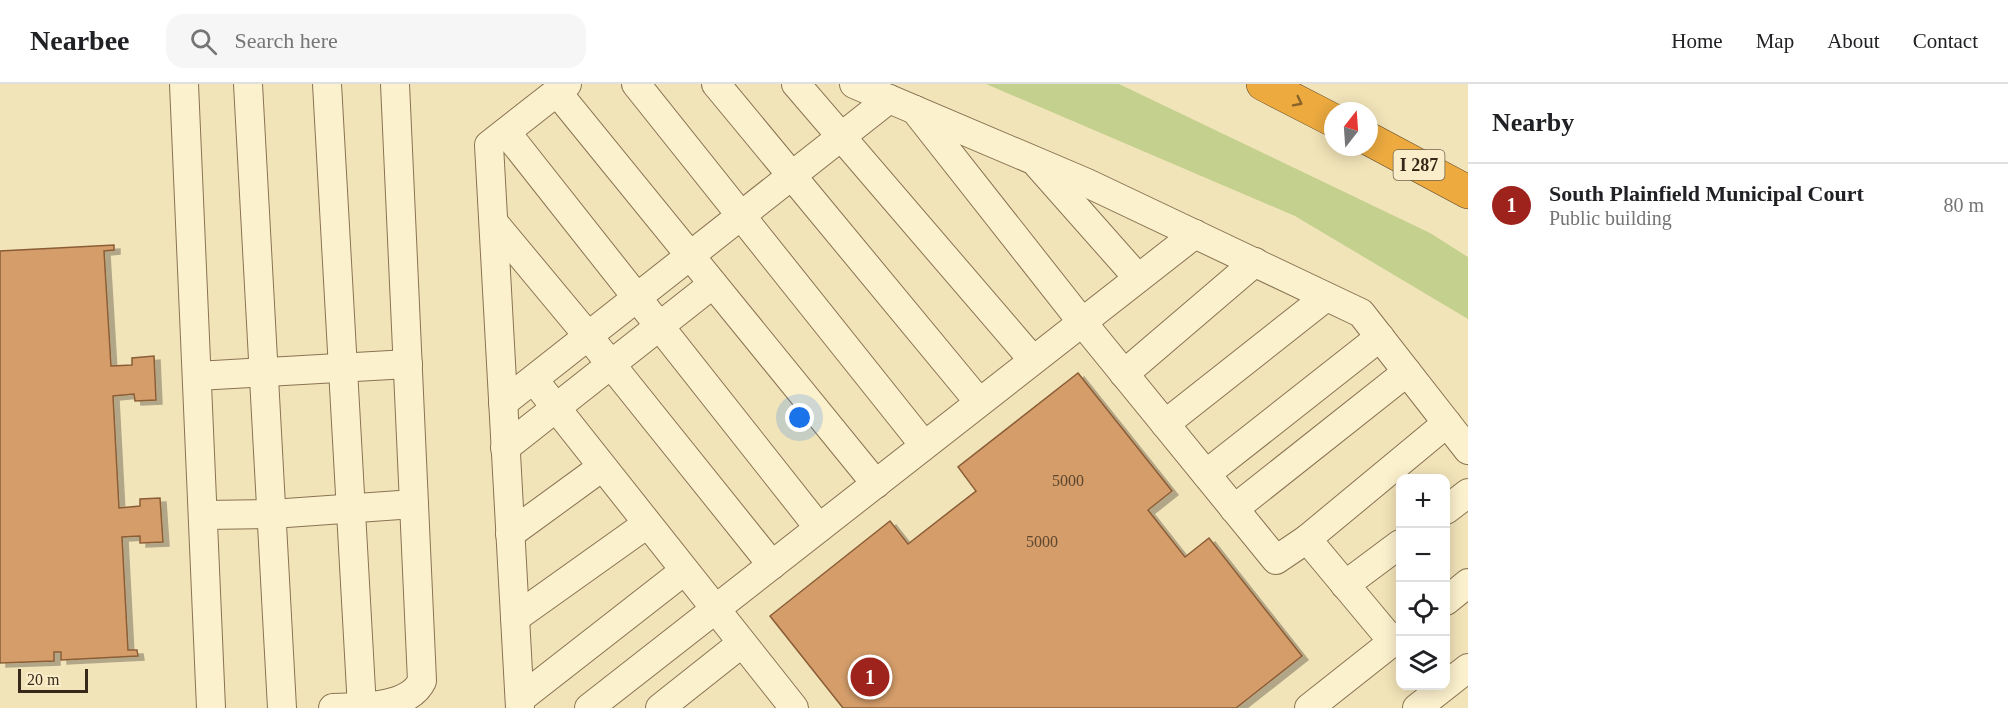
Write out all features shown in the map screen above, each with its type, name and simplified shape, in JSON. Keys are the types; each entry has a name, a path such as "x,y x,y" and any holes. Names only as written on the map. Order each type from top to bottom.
{"highway":[{"path":"1263,84 1324,115"},
{"name":"I 287","path":"1378,144 1468,192"}],"lane":[{"path":"184,84 212,708"},
{"path":"248,84 282,708"},
{"path":"327,84 362,707"},
{"path":"333,708 400,702 418,691 422,681 395,84"},
{"path":"636,84 924,445"},
{"path":"716,84 979,402"},
{"path":"796,84 1033,360"},
{"path":"854,84 1087,183 1361,313 1468,450"},
{"path":"520,704 489,145 562,88 713,284 876,484"},
{"path":"503,403 889,99"},
{"path":"915,110 1082,322 1276,560 1307,539 1447,423"},
{"path":"506,132 819,528"},
{"path":"1034,160 1138,278"},
{"path":"495,224 772,564"},
{"path":"589,708 1195,234"},
{"path":"1124,374 1255,262"},
{"path":"505,448 713,284"},
{"path":"1166,424 1326,297"},
{"path":"1206,474 1380,338"},
{"path":"197,376 408,364"},
{"path":"1234,509 1407,372"},
{"path":"534,380 794,708"},
{"path":"510,534 602,467"},
{"path":"1450,507 1468,493"},
{"path":"203,515 272,514 414,504"},
{"path":"515,618 647,524"},
{"path":"1307,539 1345,585 1396,638"},
{"path":"1345,585 1396,548"},
{"path":"520,704 684,571"},
{"path":"1450,598 1468,583"},
{"path":"1309,708 1396,640"},
{"path":"660,708 742,643"},
{"path":"1418,708 1464,679"}],"green space":[{"path":"986,84 1119,84 1430,233 1468,257 1468,319 1295,216"}],"building":[{"path":"114,245 114,250 104,251 111,366 132,365 132,358 154,356 156,400 135,401 134,394 113,396 119,508 140,506 140,499 160,498 163,542 140,543 140,536 122,537 128,650 137,650 138,656 61,660 61,652 54,652 54,661 0,663 0,251"},
{"path":"1078,373 1172,491 1148,510 1185,557 1209,538 1302,656 1236,708 843,708 770,616 890,521 908,544 976,491 958,467"}],"place":[{"name":"South Plainfield Municipal Court","path":"870,677"}]}
